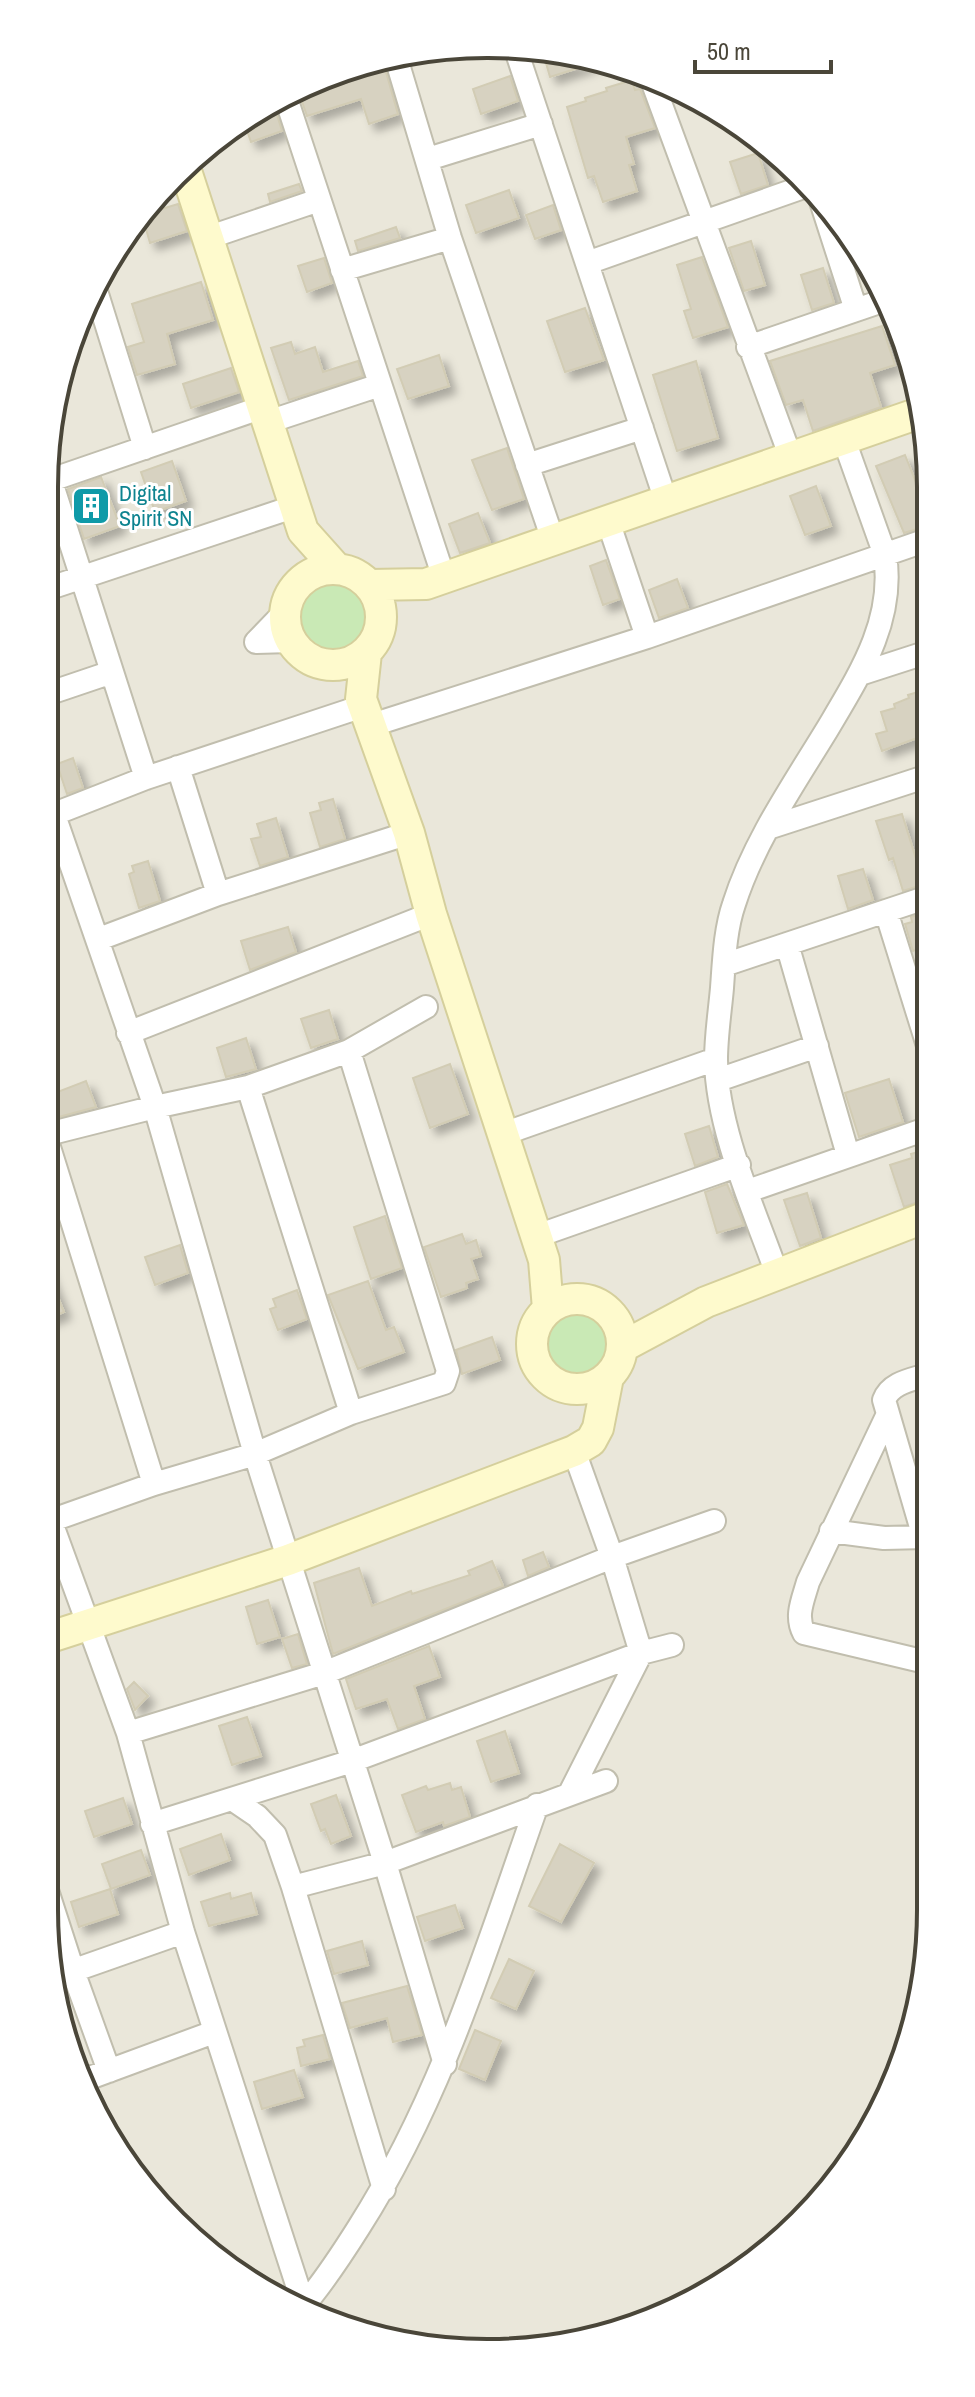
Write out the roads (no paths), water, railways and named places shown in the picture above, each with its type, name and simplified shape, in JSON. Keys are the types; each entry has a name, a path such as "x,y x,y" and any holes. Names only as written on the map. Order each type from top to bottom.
{"street":[{"path":"519,59 666,501"},
{"path":"399,67 450,238 553,540"},
{"path":"656,93 791,458"},
{"path":"289,107 380,385 435,581"},
{"path":"428,159 541,124"},
{"path":"189,180 300,518 337,569"},
{"path":"587,263 795,189"},
{"path":"207,238 319,200"},
{"path":"817,213 856,310"},
{"path":"342,270 450,238"},
{"path":"100,303 145,448"},
{"path":"748,347 875,303"},
{"path":"58,474 380,385"},
{"path":"370,585 435,581 911,416"},
{"path":"527,465 642,428"},
{"path":"777,1274 724,1123 717,1070 724,965 732,907 744,876 768,828 860,674 876,640 885,606 885,555 844,440"},
{"path":"58,508 146,778"},
{"path":"58,585 300,518"},
{"path":"290,613 307,576 321,570 337,569 355,574 370,585 379,602 382,620 377,638 366,653 350,663 331,665 315,662 301,654 290,613 300,518"},
{"path":"608,521 647,637"},
{"path":"58,812 178,767 364,710 647,637 917,544"},
{"path":"382,620 435,581"},
{"path":"364,710 366,653"},
{"path":"860,674 917,656"},
{"path":"331,665 364,710 409,833 431,914 541,1248 548,1309"},
{"path":"58,690 112,672"},
{"path":"178,767 218,894"},
{"path":"768,828 917,780"},
{"path":"99,939 218,894 409,833"},
{"path":"58,838 99,939 155,1107 255,1454 385,1863 445,2064"},
{"path":"724,965 917,901"},
{"path":"886,911 917,995"},
{"path":"128,1033 431,914"},
{"path":"787,944 848,1155"},
{"path":"58,1131 248,1087 349,1051 426,1007"},
{"path":"503,1134 717,1070 817,1046"},
{"path":"58,1512 255,1454 351,1413 444,1383 448,1371 349,1051"},
{"path":"248,1087 351,1413"},
{"path":"748,1191 917,1132"},
{"path":"541,1248 739,1165"},
{"path":"58,1179 154,1484"},
{"path":"622,1347 706,1302 917,1221"},
{"path":"541,1248 600,1308 620,1330 622,1347 618,1363 608,1377 598,1384 574,1389 550,1381 534,1359 531,1340 534,1328 548,1309 575,1299 600,1308 630,1317 706,1302"},
{"path":"58,1634 288,1560 574,1451 591,1441 598,1428 608,1377"},
{"path":"917,1379 888,1390 884,1400 917,1504"},
{"path":"574,1389 598,1428"},
{"path":"888,1414 808,1582 800,1611 800,1624 804,1633 917,1660"},
{"path":"570,1793 641,1653 612,1557 574,1451"},
{"path":"128,1733 324,1673 612,1557 714,1521"},
{"path":"831,1531 884,1538 917,1538"},
{"path":"58,1547 128,1733 183,1932 300,2296"},
{"path":"152,1824 352,1761 641,1653 672,1645"},
{"path":"293,1887 385,1863 606,1781"},
{"path":"232,1799 257,1816 275,1835 384,2189"},
{"path":"308,2299 334,2267 384,2189 445,2064 537,1805"},
{"path":"109,2071 64,1974 183,1932"},
{"path":"92,2077 214,2032"}],"place":[{"name":"Digital Spirit SN","path":"91,506"}]}
